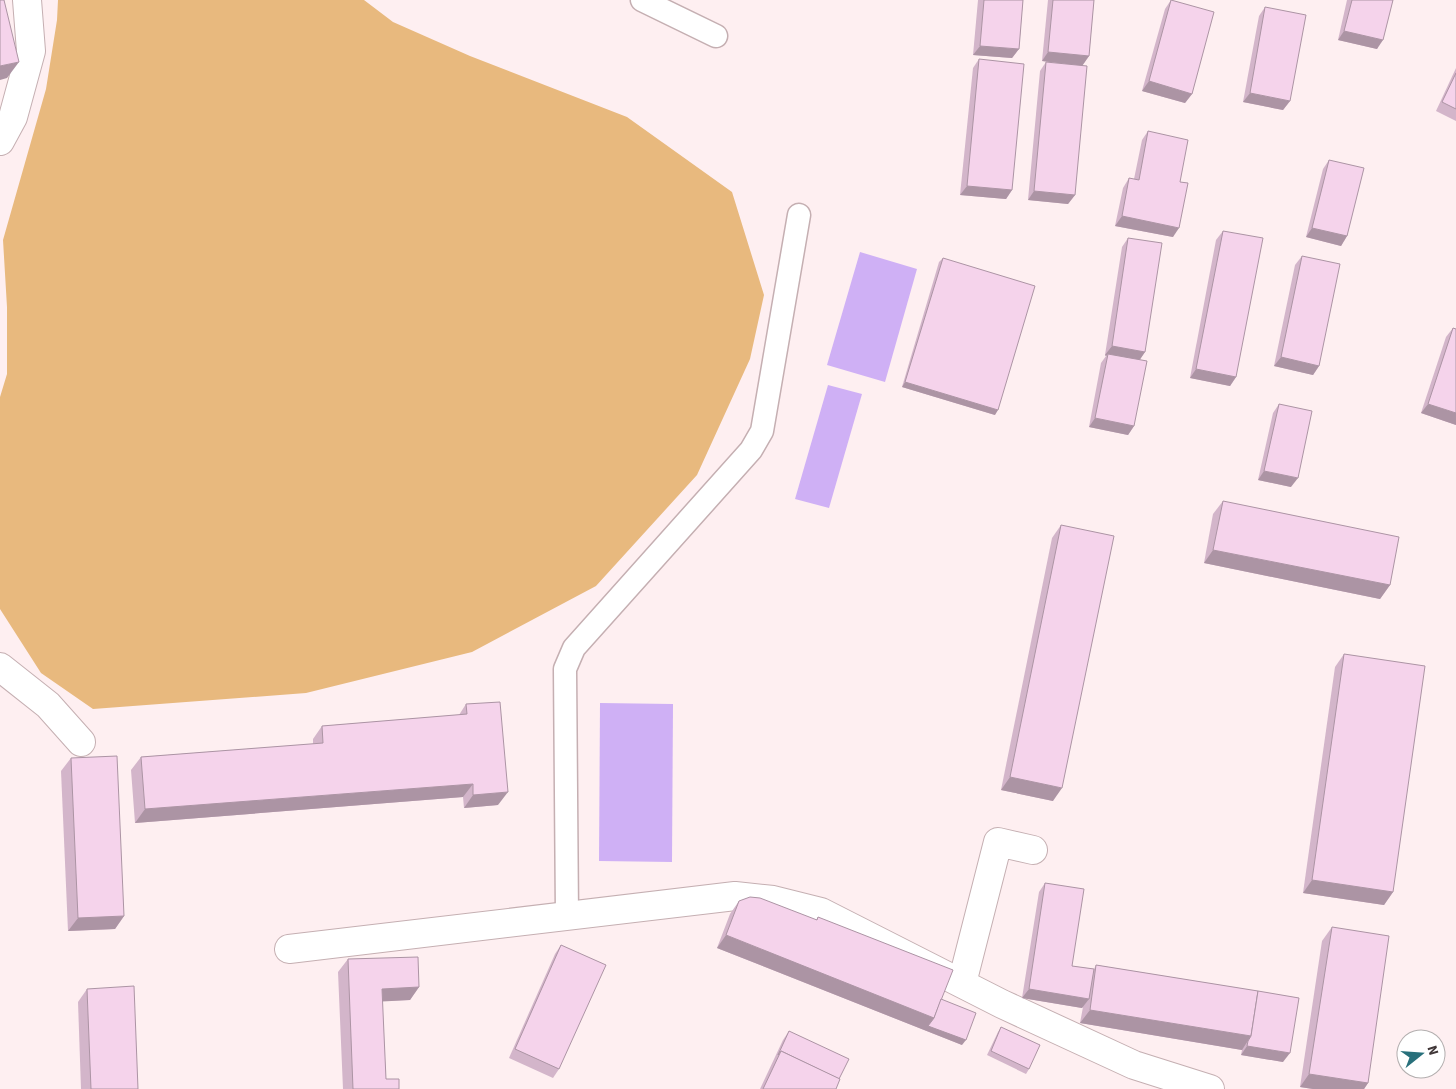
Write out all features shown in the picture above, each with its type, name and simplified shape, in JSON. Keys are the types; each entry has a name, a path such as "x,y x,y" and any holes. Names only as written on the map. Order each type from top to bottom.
{"street":[{"path":"0,141 13,117 31,51 27,0"},
{"path":"0,667 48,705 81,742"},
{"path":"962,983 998,842 1033,850"},
{"path":"289,949 735,896 773,900 821,912 1002,1004 1134,1065 1210,1089"}],"lane":[{"path":"642,0 716,36"},
{"path":"567,916 565,668 574,648 751,450 762,432 799,215"}],"shaded area":[{"path":"58,0 364,0 393,22 470,56 627,117 732,192 764,295 750,359 697,475 596,586 472,652 306,693 93,709 41,673 0,609 0,397 7,374 7,307 3,240 46,89 57,20"},
{"path":"860,252 917,269 885,382 827,365"},
{"path":"828,385 862,394 829,508 795,499"},
{"path":"600,703 673,704 672,862 599,861"}],"building":[{"path":"0,0 4,0 19,62 0,66"},
{"path":"984,0 1023,0 1019,49 980,46"},
{"path":"1053,0 1094,0 1089,56 1048,52"},
{"path":"1171,0 1214,12 1192,94 1149,81"},
{"path":"1352,0 1393,0 1383,40 1344,31"},
{"path":"1265,7 1306,15 1290,101 1250,93"},
{"path":"979,59 1024,64 1012,190 967,186"},
{"path":"1046,62 1087,66 1075,195 1034,191"},
{"path":"1456,73 1456,109 1442,102"},
{"path":"1148,131 1188,140 1180,182 1188,183 1179,228 1122,216 1129,178 1139,180"},
{"path":"1329,160 1364,168 1347,236 1312,228"},
{"path":"1223,231 1263,238 1236,377 1196,369"},
{"path":"1128,238 1162,243 1145,352 1112,346"},
{"path":"1302,256 1340,264 1319,366 1281,357"},
{"path":"943,258 1035,286 998,410 905,382"},
{"path":"1453,328 1456,329 1456,413 1428,404"},
{"path":"1108,354 1147,361 1134,426 1095,418"},
{"path":"1279,404 1312,411 1298,478 1264,471"},
{"path":"1223,501 1399,537 1390,585 1213,550"},
{"path":"1061,525 1114,536 1062,788 1010,777"},
{"path":"1344,654 1425,666 1393,892 1312,880"},
{"path":"500,702 508,792 473,795 473,784 145,809 141,757 323,743 322,726 467,714 466,704"},
{"path":"117,756 124,916 78,918 71,758"},
{"path":"1045,883 1084,889 1072,966 1094,969 1089,999 1029,989"},
{"path":"750,897 760,898 817,920 818,917 953,970 934,1018 726,935 739,901"},
{"path":"1332,927 1389,936 1368,1083 1309,1074"},
{"path":"561,945 606,965 559,1069 515,1049"},
{"path":"418,957 419,987 382,989 386,1079 399,1079 399,1089 353,1089 348,959"},
{"path":"1096,965 1258,991 1251,1036 1090,1010"},
{"path":"134,986 138,1089 91,1089 87,989"},
{"path":"1258,991 1299,998 1290,1053 1247,1046 1251,1036"},
{"path":"941,999 976,1013 966,1040 928,1026 934,1018"},
{"path":"1001,1027 1040,1045 1029,1069 991,1051"},
{"path":"789,1031 849,1059 839,1079 781,1051 778,1055"},
{"path":"781,1051 840,1079 836,1089 763,1089"}]}
